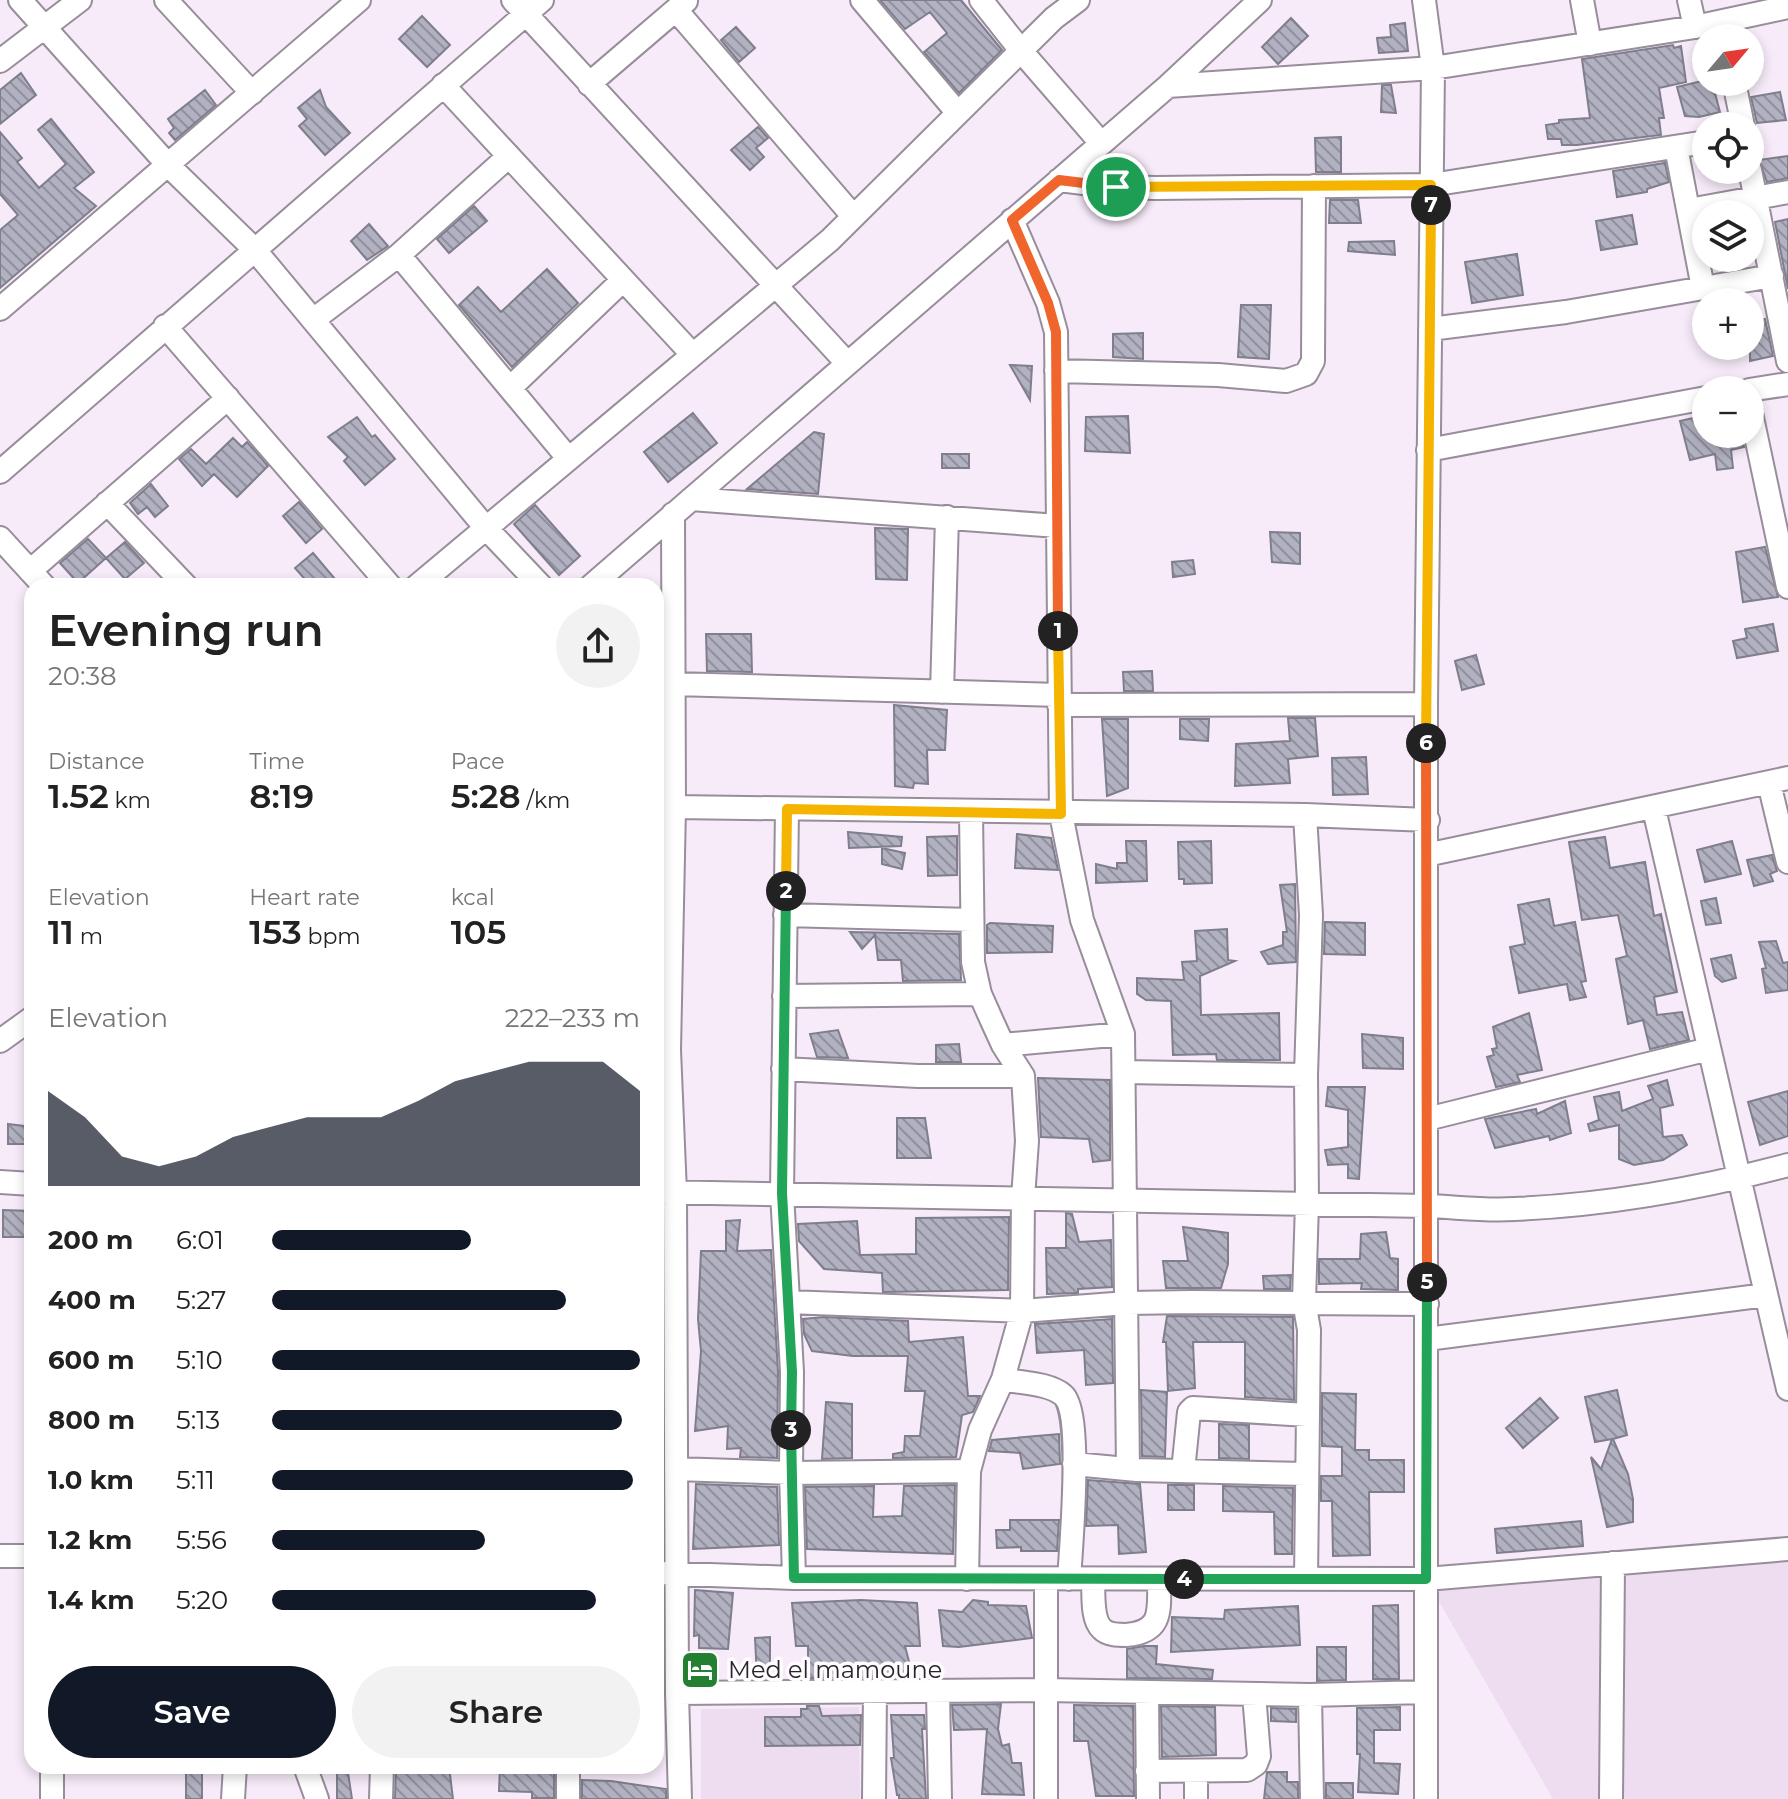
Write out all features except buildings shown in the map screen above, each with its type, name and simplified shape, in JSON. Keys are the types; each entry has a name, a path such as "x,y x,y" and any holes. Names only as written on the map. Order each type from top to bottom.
{"street":[{"path":"20,0 168,165 254,249 485,527 533,578"},
{"path":"0,61 80,0"},
{"path":"166,0 252,93"},
{"path":"0,309 359,0"},
{"path":"862,0 957,112"},
{"path":"981,0 1101,143"},
{"path":"426,578 815,252 1054,18 1078,0"},
{"path":"600,578 1168,86 1260,0"},
{"path":"1424,0 1433,68 1426,704 1426,1799"},
{"path":"1582,0 1590,44"},
{"path":"1689,0 1694,24"},
{"path":"0,472 443,85 527,5 589,84 847,363"},
{"path":"589,84 681,5 853,216"},
{"path":"1740,24 1788,7"},
{"path":"1168,86 1433,68 1692,27"},
{"path":"443,85 692,354"},
{"path":"1059,180 1156,188 1431,185 1692,144"},
{"path":"1676,147 1703,288 1772,276"},
{"path":"313,320 399,255 509,156"},
{"path":"1752,184 1788,361"},
{"path":"1056,371 1218,375 1286,381 1306,374 1313,361 1314,186"},
{"path":"1689,210 1788,192"},
{"path":"1012,220 1056,332 1061,814 1082,920 1123,1034 1128,1469"},
{"path":"399,255 568,458"},
{"path":"510,388 623,280"},
{"path":"1430,329 1566,312 1692,290"},
{"path":"165,326 383,578"},
{"path":"1764,388 1788,384"},
{"path":"0,538 37,578 107,503 228,398"},
{"path":"1428,450 1692,401"},
{"path":"1758,448 1788,587"},
{"path":"691,499 1058,526"},
{"path":"107,503 178,578"},
{"path":"664,882 674,807 665,784 674,684 673,514"},
{"path":"942,692 947,517"},
{"path":"674,684 942,692 1059,700 1426,704"},
{"path":"1426,855 1778,781 1788,862"},
{"path":"674,807 1305,815 1428,820"},
{"path":"787,809 782,1193 792,1372 794,1578"},
{"path":"1654,809 1788,1389"},
{"path":"967,1579 969,1471 980,1430 1003,1379 1022,1311 1027,1121 1023,1076 1003,1045 980,994 973,962 971,813"},
{"path":"1305,815 1311,915 1304,1301 1309,1330 1306,1579"},
{"path":"785,915 972,920"},
{"path":"784,996 980,994"},
{"path":"0,1041 24,1024"},
{"path":"1003,1045 1123,1034"},
{"path":"1427,1119 1709,1049"},
{"path":"783,1069 918,1076 1023,1076"},
{"path":"1124,1072 1306,1075"},
{"path":"664,1097 676,1469 666,1574 677,1693 680,1799"},
{"path":"666,1192 1307,1203 1510,1210 1625,1200 1739,1178 1788,1165"},
{"path":"0,1182 24,1184"},
{"path":"1427,1339 1766,1295"},
{"path":"788,1302 1022,1311 1127,1303 1304,1301 1427,1304"},
{"path":"1003,1379 1047,1388 1063,1395 1072,1410 1074,1464 1069,1579"},
{"path":"1183,1471 1189,1412 1193,1408 1307,1415"},
{"path":"1074,1464 1128,1469 1307,1474"},
{"path":"676,1469 791,1473 969,1471"},
{"path":"666,1574 794,1578 1426,1579 1788,1549"},
{"path":"0,1556 24,1556"},
{"path":"1611,1799 1613,1563"},
{"path":"1046,1579 1046,1799"},
{"path":"1093,1579 1096,1619 1102,1629 1114,1635 1147,1631 1155,1623 1159,1612 1159,1579"},
{"path":"677,1693 1046,1690 1310,1695 1426,1692"},
{"path":"874,1799 875,1691"},
{"path":"938,1691 940,1799"},
{"path":"1147,1692 1148,1799"},
{"path":"1147,1771 1247,1770 1256,1764 1259,1756 1254,1694"},
{"path":"1310,1695 1312,1799"},
{"path":"1196,1771 1196,1799"},
{"path":"52,1774 52,1799"},
{"path":"233,1799 235,1774"},
{"path":"308,1774 317,1799"},
{"path":"381,1799 382,1774"},
{"path":"568,1774 568,1799"}],"shaded area":[{"path":"1788,1549 1788,1799 1553,1799 1426,1579"},
{"path":"859,1707 860,1799 701,1799 701,1709"}],"place":[{"name":"Med el mamoune","path":"700,1670"}],"route":[{"path":"1059,180 1116,187 1431,185 1426,704 1426,1579 794,1578 792,1372 782,1193 787,809 1061,814 1056,332 1048,303 1012,220 1059,180"}]}
